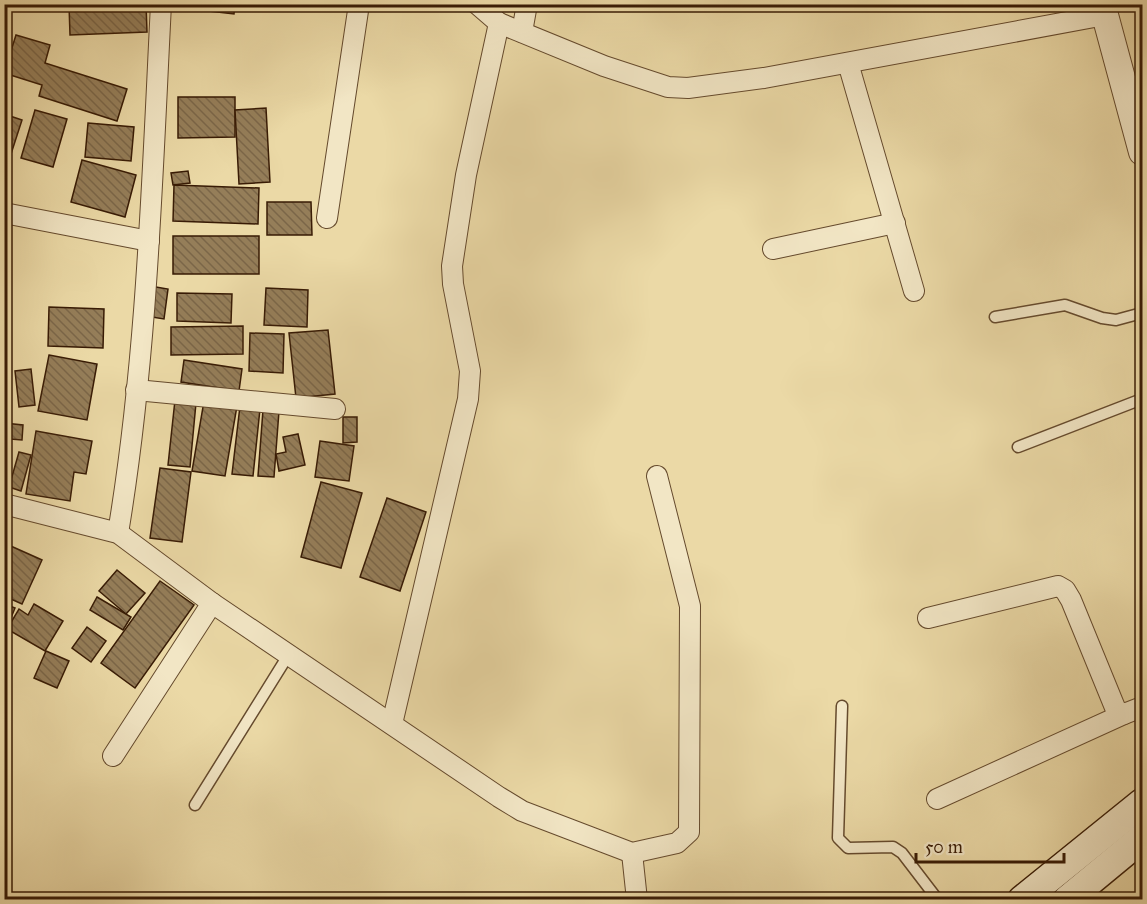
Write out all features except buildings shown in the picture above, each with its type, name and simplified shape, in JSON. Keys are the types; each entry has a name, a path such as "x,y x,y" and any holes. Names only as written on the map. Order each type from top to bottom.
{"main road":[{"path":"1022,900 1143,803"},
{"path":"1067,900 1143,838"}],"street":[{"path":"118,533 131,453 149,241 161,4"},
{"path":"327,219 359,4"},
{"path":"477,4 499,23 604,66 668,87 714,86 848,63 1103,10 1143,152"},
{"path":"522,32 527,4"},
{"path":"392,724 468,399 470,371 453,284 452,266 466,175 499,23"},
{"path":"848,63 914,291"},
{"path":"4,213 149,241"},
{"path":"773,249 895,223"},
{"path":"136,390 335,409"},
{"path":"7,508 118,533 212,603 522,811 632,853 677,843 689,832 690,606 657,476"},
{"path":"928,618 1058,586 1062,587 1071,600 1116,710 1124,714"},
{"path":"113,756 212,603"},
{"path":"937,799 1143,707"},
{"path":"632,853 637,900"}],"lane":[{"path":"995,317 1065,305 1102,318 1116,320 1143,313"},
{"path":"1018,447 1143,399"},
{"path":"195,805 289,654"},
{"path":"842,706 838,838 848,848 893,847 902,853 938,900"}]}
